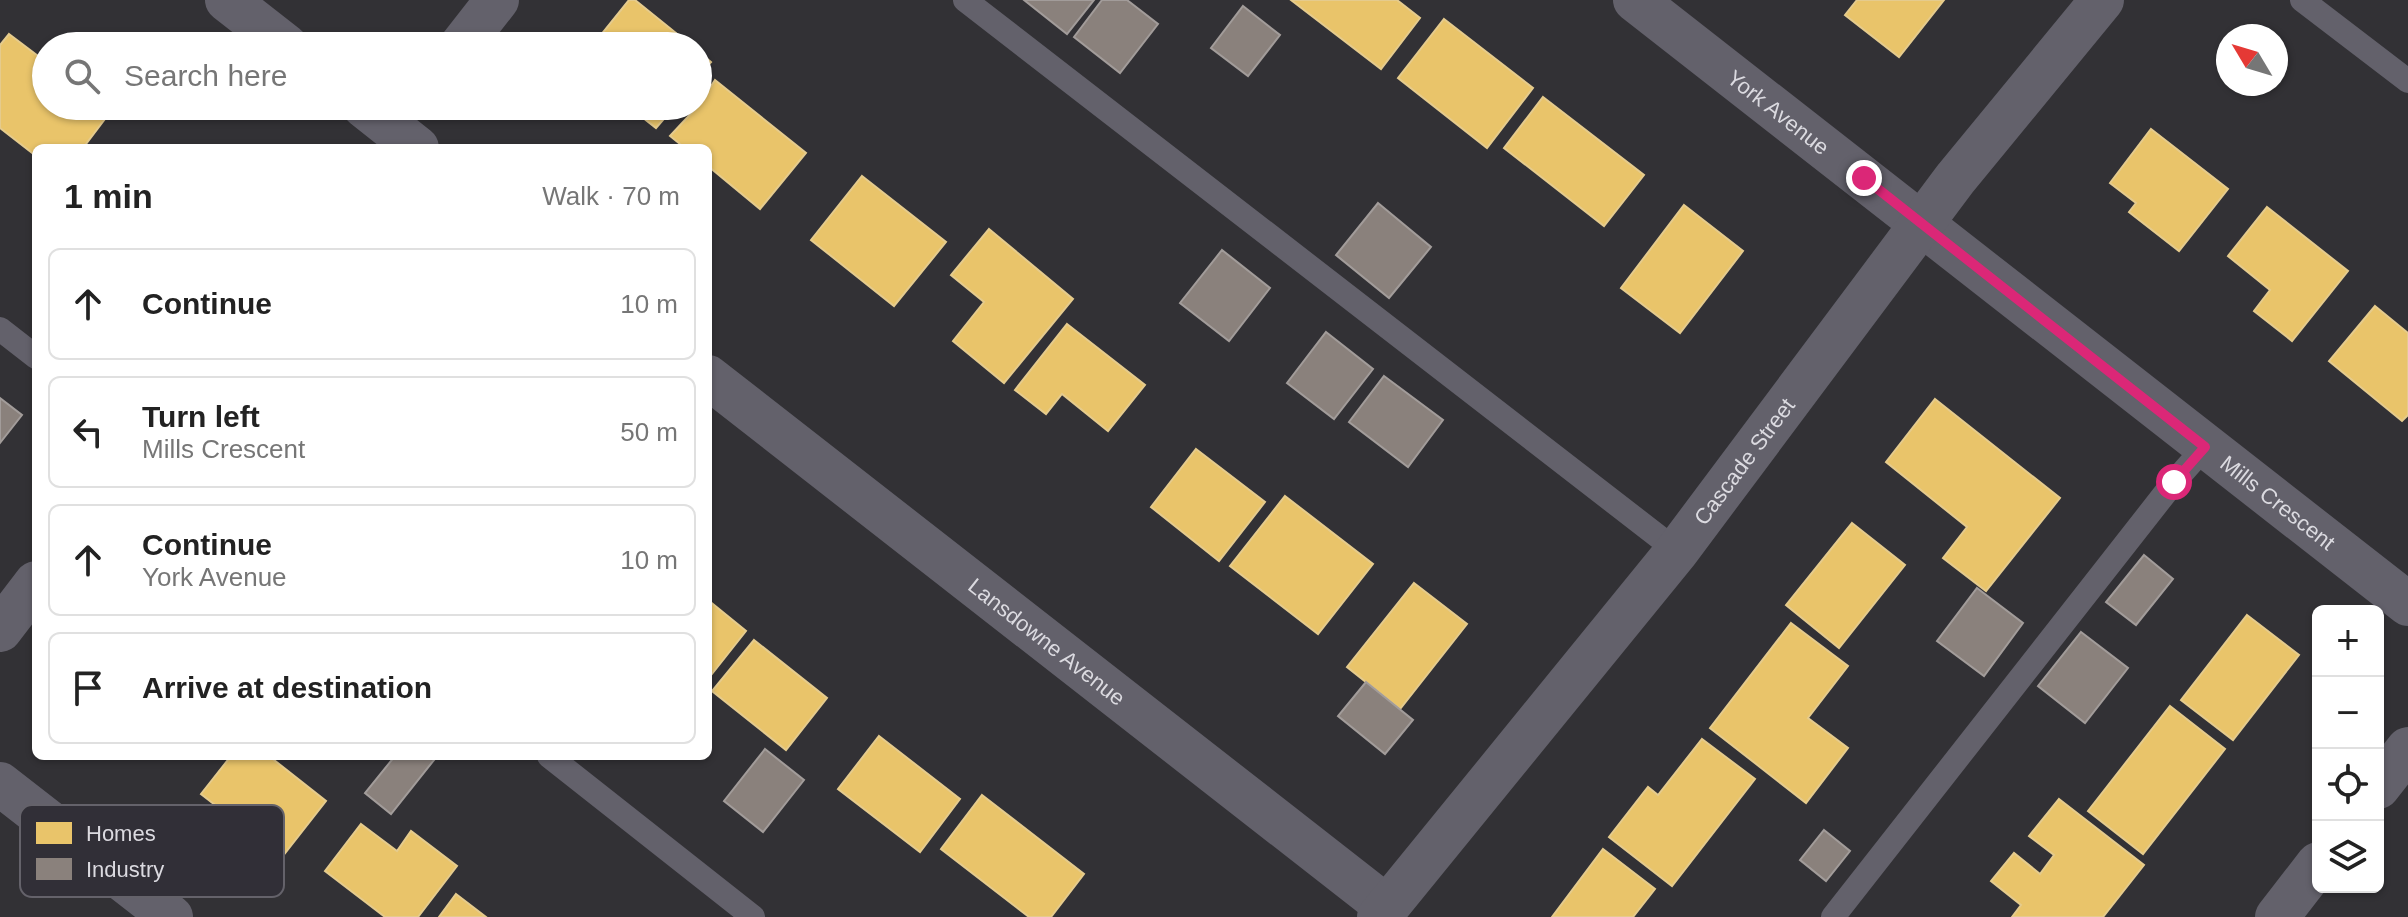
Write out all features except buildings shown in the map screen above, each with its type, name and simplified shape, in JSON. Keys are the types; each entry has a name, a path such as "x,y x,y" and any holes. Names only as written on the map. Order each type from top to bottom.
{"street":[{"path":"227,0 268,32"},
{"path":"472,32 497,0"},
{"name":"York Avenue","path":"1635,0 1921,224"},
{"name":"Cascade Street","path":"1383,912 1677,551 1921,224 2102,0"},
{"name":"Mills Crescent","path":"1921,224 2408,604"},
{"name":"Lansdowne Avenue","path":"712,380 1383,912"},
{"path":"0,630 32,588"},
{"path":"2384,779 2408,749"},
{"path":"0,784 27,805"},
{"path":"2277,917 2312,872"},
{"path":"145,897 171,917"}],"lane":[{"path":"965,0 1677,551"},
{"path":"2302,0 2408,81"},
{"path":"0,329 32,354"},
{"path":"1833,917 2174,482 2205,447"},
{"path":"554,760 753,917"}],"route":[{"path":"1864,178 2205,447 2174,482"}]}
